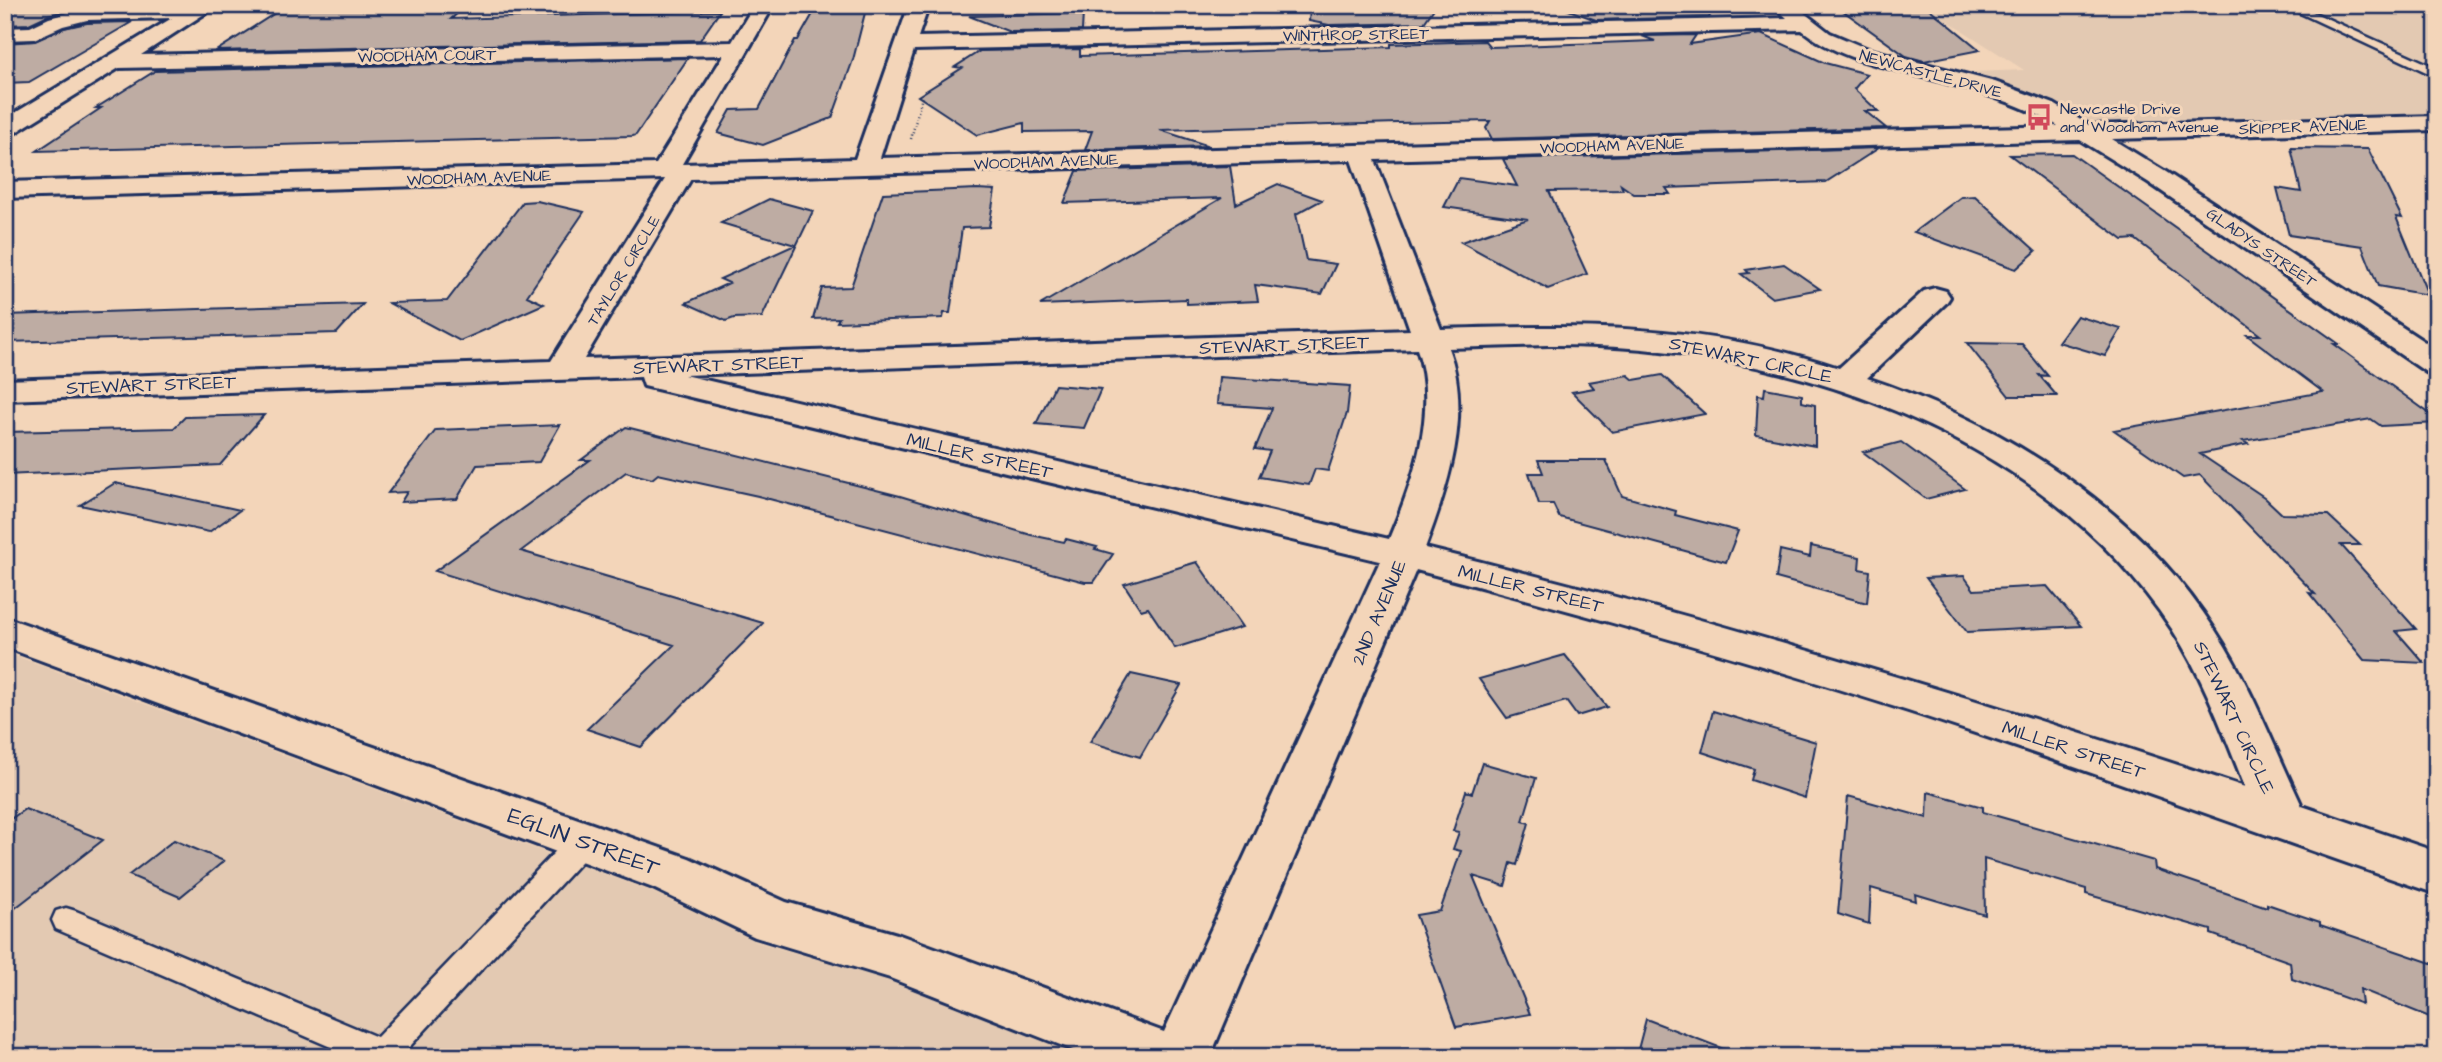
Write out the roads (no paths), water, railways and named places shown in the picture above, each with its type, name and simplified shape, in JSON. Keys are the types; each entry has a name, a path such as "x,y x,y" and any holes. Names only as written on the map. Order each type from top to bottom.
{"street":[{"name":"TAYLOR CIRCLE","path":"562,369 674,172 738,48 764,5"},
{"path":"865,166 919,5"},
{"name":"NEWCASTLE DRIVE","path":"1782,5 1823,37 1860,54 1996,89 2046,109 2086,132"},
{"path":"5,34 34,33 55,22 87,14 202,9"},
{"path":"5,129 202,9"},
{"path":"1500,13 1513,30"},
{"path":"1209,16 1212,37"},
{"name":"WINTHROP STREET","path":"906,44 1806,24"},
{"name":"WOODHAM COURT","path":"115,62 738,48"},
{"path":"5,106 45,105"},
{"name":"SKIPPER AVENUE","path":"2086,132 2437,123"},
{"name":"WOODHAM AVENUE","path":"5,190 2086,132"},
{"name":"GLADYS STREET","path":"2086,132 2437,365"},
{"name":"2ND AVENUE","path":"1181,1057 1402,555 1427,493 1436,452 1441,410 1440,368 1360,152"},
{"path":"1846,380 1935,297"},
{"path":"2365,317 2437,329"},
{"name":"STEWART CIRCLE","path":"1430,339 1566,335 1664,340 1758,356 1846,380 1946,423 2027,468 2060,490 2113,534 2146,566 2186,618 2213,662 2283,819"},
{"name":"STEWART STREET","path":"5,390 1430,339"},
{"name":"MILLER STREET","path":"606,368 1402,555 1616,609 1800,662 2115,761 2437,873"},
{"name":"EGLIN STREET","path":"5,631 671,873 774,921 897,957 1160,1057"}],"lane":[{"path":"2288,5 2437,73"},
{"path":"66,920 380,1055 583,841"}],"place":[{"name":"Newcastle Drive and Woodham Avenue","path":"2039,117"}]}
